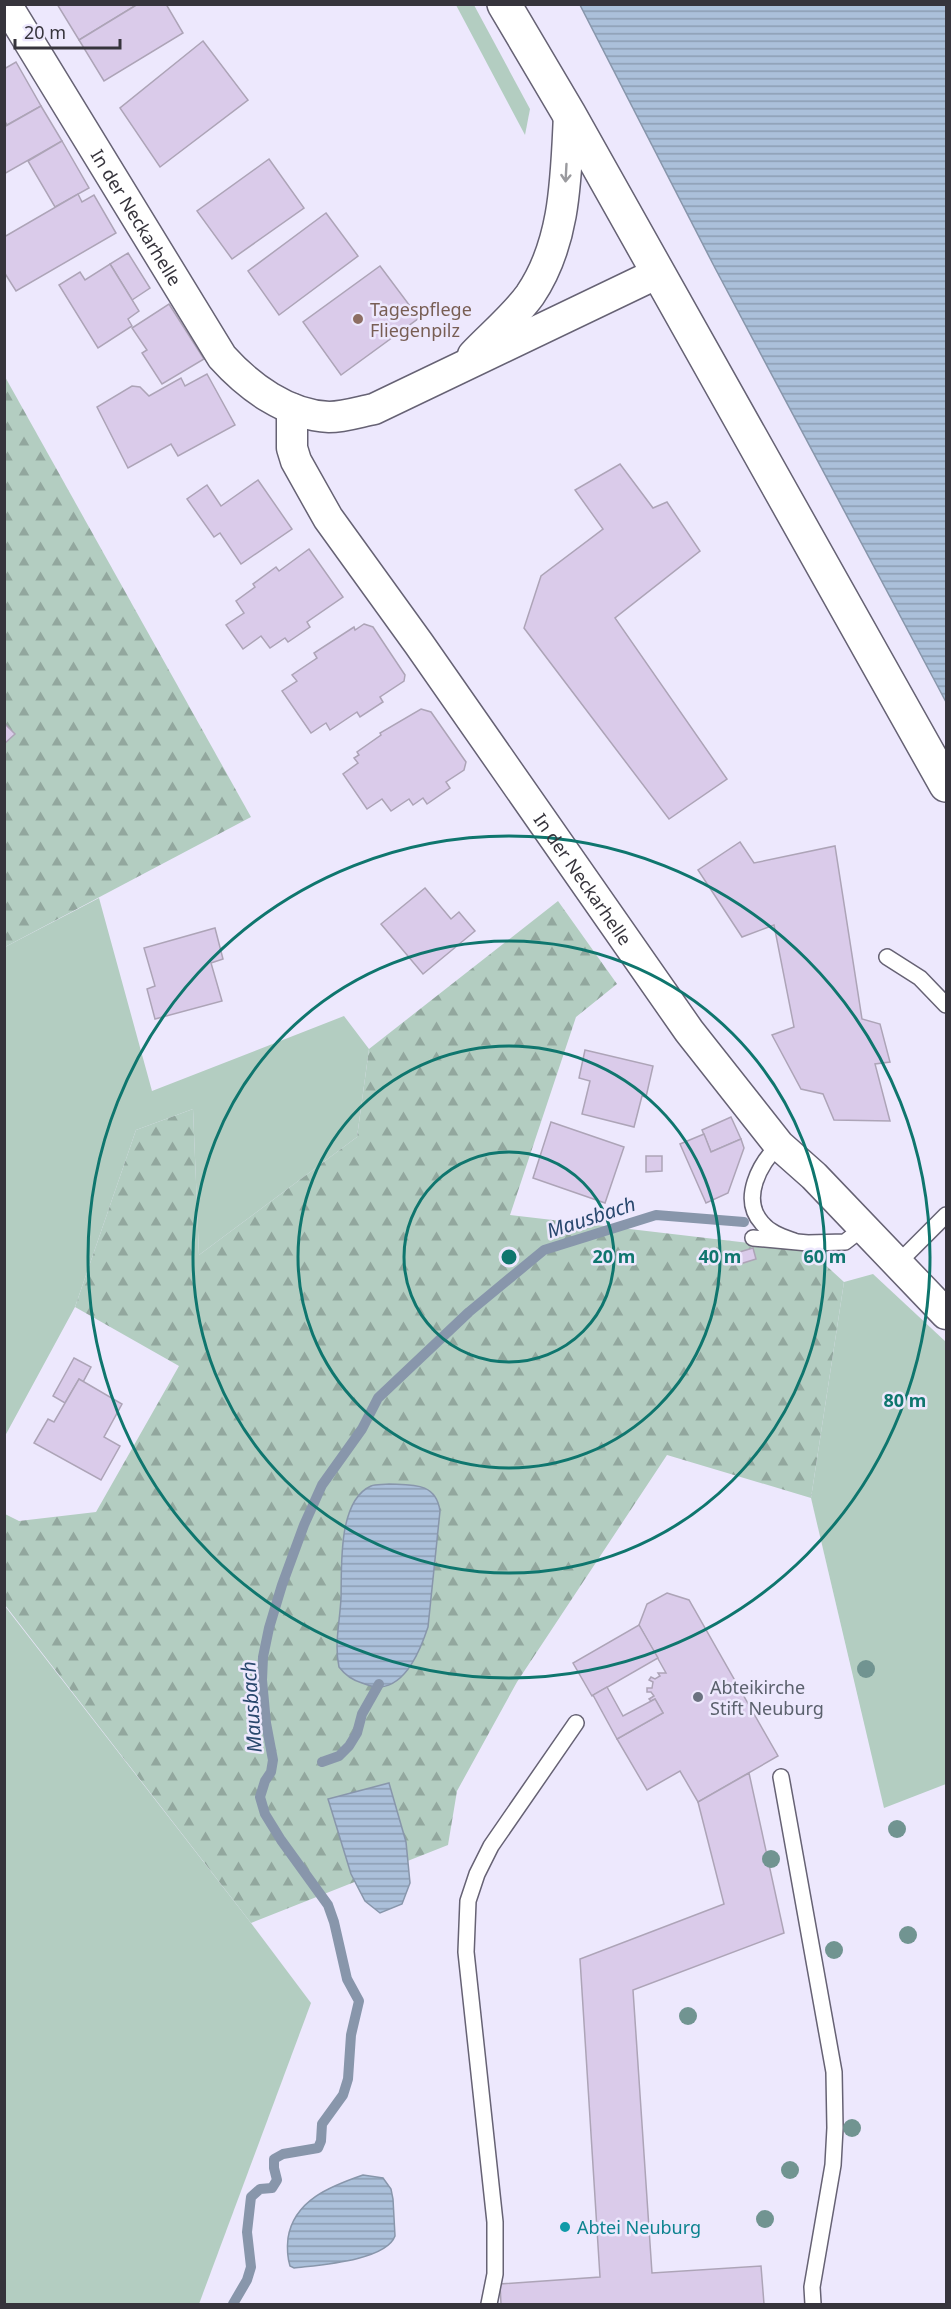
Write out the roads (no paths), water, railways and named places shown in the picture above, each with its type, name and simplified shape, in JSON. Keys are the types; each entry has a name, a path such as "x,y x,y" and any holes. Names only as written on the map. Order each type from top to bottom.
{"main road":[{"path":"504,4 569,114 946,785"}],"street":[{"name":"In der Neckarhelle","path":"6,4 222,357 239,376 265,395 292,409 328,417 374,409 658,273"},
{"name":"In der Neckarhelle","path":"461,368 529,296 544,269 564,203 569,114"},
{"name":"In der Neckarhelle","path":"292,409 292,448 296,461 328,518 419,644 689,1031 779,1144 814,1176 945,1309"}],"lane":[{"path":"887,957 920,978 946,1005"},
{"path":"779,1144 763,1163 753,1190 753,1204 755,1214 761,1223 769,1230 794,1241"},
{"path":"898,1263 946,1215"},
{"path":"753,1238 845,1242 863,1228"},
{"path":"489,2304 495,2274 495,2222 466,1952 468,1901 477,1874 491,1846 576,1723"},
{"path":"781,1777 834,2072 833,2165 812,2287 813,2304"}],"water":[{"path":"580,5 946,5 946,702 715,268"},
{"path":"414,1485 428,1490 438,1502 440,1511 428,1627 425,1636 417,1655 405,1673 390,1685 376,1687 352,1679 339,1667 337,1641 342,1554 347,1520 360,1494 371,1486"},
{"path":"389,1783 406,1842 410,1883 402,1904 380,1913 365,1901 351,1874 328,1799"},
{"path":"363,2175 383,2178 391,2189 395,2236 389,2244 379,2251 350,2260 294,2268 290,2266 288,2238 292,2225 306,2204 327,2190"}],"waterway":[{"name":"Mausbach","path":"233,2304 247,2280 251,2267 247,2232 251,2197 260,2189 272,2188 277,2180 274,2159 283,2154 318,2148 321,2141 322,2124 343,2095 348,2079 351,2035 359,2001 347,1979 328,1905 281,1840 265,1814 260,1797 265,1781 271,1772 273,1760 266,1723 262,1680 263,1657 282,1585 304,1525 322,1485 362,1429 378,1398 469,1312 544,1250 656,1215 744,1222"},
{"path":"322,1762 339,1756 349,1746 357,1733 362,1714 379,1684"}],"place":[{"name":"Tagespflege Fliegenpilz","path":"358,319"},
{"name":"Abteikirche Stift Neuburg","path":"698,1697"},
{"name":"Abtei Neuburg","path":"565,2227"}]}
